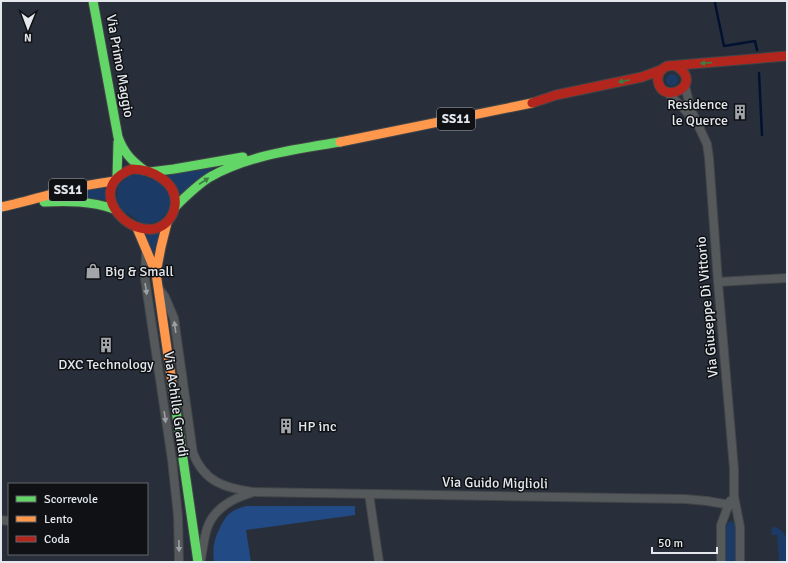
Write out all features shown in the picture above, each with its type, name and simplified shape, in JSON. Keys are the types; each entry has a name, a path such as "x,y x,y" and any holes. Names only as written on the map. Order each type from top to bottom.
{"main road":[{"name":"Via Primo Maggio","path":"93,1 121,147 127,156 146,171"},
{"name":"SS11","path":"1,207 116,179 124,172 132,170 176,170 218,161 283,152 528,105 556,95 642,78 669,65 676,66 787,56"},
{"path":"661,70 658,77 660,88 673,93 681,91 691,78 787,63"},
{"path":"676,66 684,70 691,78"},
{"name":"SS11","path":"528,105 558,104 584,98"},
{"name":"Via Primo Maggio","path":"116,179 119,152 118,137"},
{"name":"SS11","path":"167,223 173,214 175,207 193,189 210,177 240,163 283,152"},
{"path":"146,171 162,178 170,186 175,196 175,207"},
{"path":"114,209 110,195 111,188 116,179"},
{"name":"SS11","path":"22,203 76,201 96,203 114,209 119,215 137,228"},
{"path":"137,228 153,230 167,223"},
{"path":"156,273 167,223"},
{"path":"137,228 156,273 199,562"}],"street":[{"name":"Via Giuseppe Di Vittorio","path":"691,78 691,110 707,144 709,158 734,469 732,506 721,526 721,562"},
{"name":"Via Giuseppe Di Vittorio","path":"660,88 683,108 697,124"},
{"name":"Via Achille Grandi","path":"146,250 145,279 172,460 178,516 179,562"},
{"path":"718,282 787,278"},
{"name":"Via Guido Miglioli","path":"158,288 165,297 174,318 193,453 197,462 205,473 225,486 237,490 253,492 685,499 707,501 732,506"},
{"path":"199,562 208,525 212,519 220,509 228,503 253,492"},
{"path":"369,494 379,562"},
{"name":"Via Giuseppe Di Vittorio","path":"732,506 739,524 740,562"},
{"path":"722,523 726,518 732,518 739,524"}],"shaded area":[{"path":"1,1 787,1 787,537 780,530 777,535 779,562 1,562"},
{"path":"670,74 674,74 678,80 674,86 670,86 666,82 666,78"},
{"path":"219,163 181,196 165,176"},
{"path":"139,174 158,182 165,187 170,196 170,209 160,221 145,225 123,211 116,199 118,185 129,176"},
{"path":"105,186 106,200 78,197 74,193"},
{"path":"161,231 154,254 145,236"},
{"path":"246,506 355,506 355,515 246,530 251,562 214,562 213,551 215,541 223,522 231,513"},
{"path":"731,521 735,523 736,526 736,562 726,562 726,526"},
{"path":"773,527 779,529 787,537 787,562 779,562 777,535 772,535 771,529"}],"waterway":[{"path":"715,3 724,46 755,41 757,50"},
{"path":"759,73 762,135"}],"traffic: fast":[{"path":"93,1 118,137 128,156 144,170"},
{"path":"117,177 118,142"},
{"path":"175,207 205,180 225,169 274,154 340,142"},
{"path":"150,172 243,157"},
{"path":"44,202 79,202 97,204 114,209"},
{"path":"172,383 198,562"}],"traffic: slow":[{"path":"340,142 532,103"},
{"path":"1,207 82,186 114,181"},
{"path":"167,223 156,273 172,383"},
{"path":"137,228 156,273"}],"traffic: jam":[{"path":"676,66 684,73 686,80 685,86 680,90 667,92 661,89 658,81 660,72 667,66 787,56"},
{"path":"532,103 556,95 642,77 661,70"},
{"path":"132,169 148,171 155,174 162,178 172,190 175,198 174,210 167,222 155,229 142,228 129,223 118,214 112,202 111,190 117,178 132,169"}],"place":[{"name":"Residence le Querce","path":"740,112"},
{"name":"Big & Small","path":"93,271"},
{"name":"DXC Technology","path":"106,345"},
{"name":"HP inc","path":"286,426"}]}
